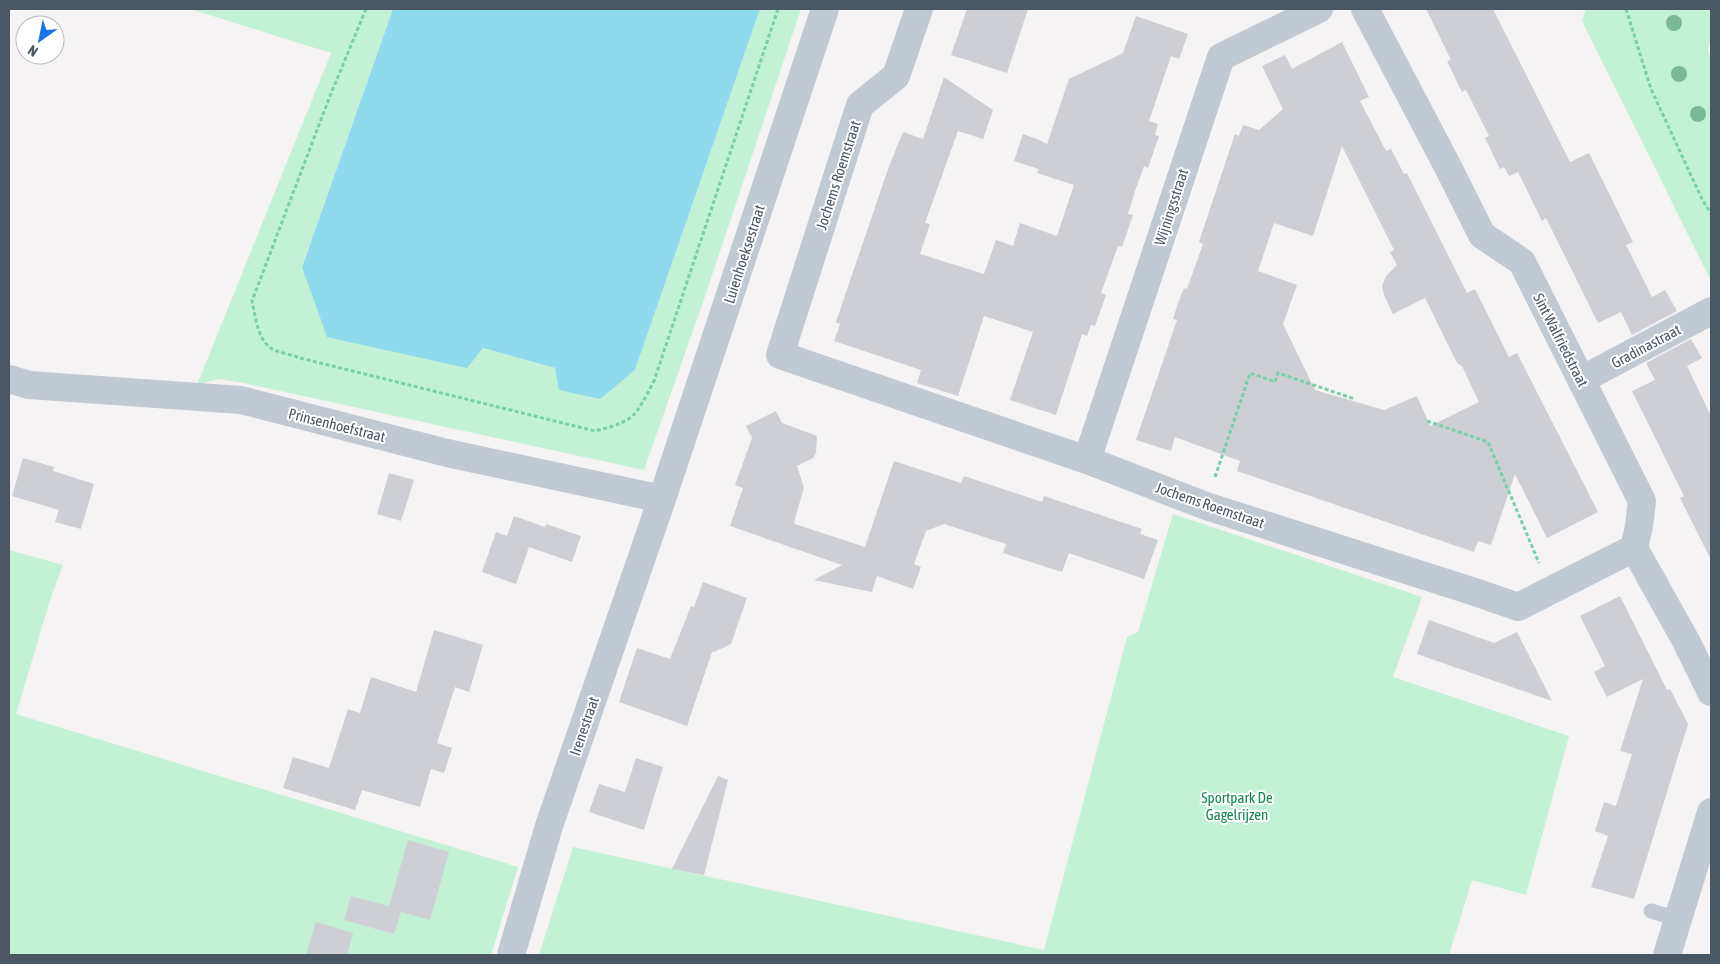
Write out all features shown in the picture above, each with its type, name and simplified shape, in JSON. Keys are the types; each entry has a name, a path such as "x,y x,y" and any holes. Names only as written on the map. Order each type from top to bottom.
{"street":[{"name":"Luienhoeksestraat","path":"662,499 825,9"},
{"name":"Jochems Roemstraat","path":"919,9 896,76 860,105 780,355 1087,460 1206,506 1478,593 1518,608 1634,548"},
{"name":"Wijningsstraat","path":"1087,460 1221,57 1319,9"},
{"name":"Sint Walfriedstraat","path":"1365,9 1482,235 1522,262 1642,501 1634,548"},
{"name":"Gradinastraat","path":"1581,380 1711,312"},
{"name":"Prinsenhoefstraat","path":"9,379 29,385 242,400 447,453 662,499"},
{"name":"Irenestraat","path":"511,955 549,826 662,499"},
{"path":"1634,548 1686,641 1711,692"},
{"path":"1667,955 1711,812"}],"lane":[{"path":"1651,911 1678,920"}],"path":[{"path":"366,9 330,96 252,301 257,326 263,341 273,349 300,358 595,431 621,424 635,415 654,381 778,9"},
{"path":"1626,9 1651,89 1711,214"},
{"path":"1206,506 1250,373 1275,382 1278,373 1355,399"},
{"path":"1427,422 1488,442 1551,591"}],"green space":[{"path":"190,9 393,9 302,266 467,368 482,348 555,368 635,370 760,9 801,9 701,308 644,470 239,382 218,379 197,385 331,53"},
{"path":"1586,9 1711,9 1711,36 1708,51 1711,59 1711,281 1582,21"},
{"name":"Sportpark De Gagelrijzen","path":"1173,514 1422,597 1393,677 1569,736 1526,895 1472,880 1449,955 539,955 573,847 1044,950 1127,637 1138,632"},
{"path":"9,550 63,565 51,597 16,714 518,867 491,955 9,955"}],"water":[{"path":"393,9 760,9 635,370 600,399 559,390 555,368 483,348 467,368 327,337 302,267"}],"building":[{"path":"967,9 1028,9 1007,73 951,55"},
{"path":"1426,9 1493,9 1570,162 1589,153 1633,242 1626,245 1652,297 1665,290 1677,311 1632,335 1621,312 1598,323 1546,218 1542,221 1518,172 1509,176 1504,167 1500,169 1485,138 1489,136 1466,90 1462,92 1447,61 1451,60"},
{"path":"1136,16 1188,34 1179,59 1171,56 1149,121 1158,124 1155,135 1159,136 1148,168 1144,166 1135,191 1128,214 1133,215 1122,247 1118,246 1101,293 1106,295 1095,326 1091,325 1087,336 1082,334 1056,415 1010,400 1033,332 984,316 958,396 917,383 921,370 834,341 840,324 836,322 888,169 903,132 923,139 944,77 993,110 983,139 958,131 925,223 930,224 920,254 984,274 996,240 1013,246 1020,223 1057,236 1074,185 1037,173 1039,169 1014,161 1023,134 1047,144 1069,79 1123,53"},
{"path":"1342,42 1369,97 1360,101 1386,151 1391,149 1404,174 1407,173 1467,293 1475,289 1509,357 1517,353 1598,512 1547,538 1515,474 1491,545 1478,541 1474,552 1237,471 1240,461 1175,437 1171,451 1136,440 1177,320 1173,319 1178,303 1184,288 1187,289 1203,244 1199,242 1235,134 1239,136 1243,125 1259,130 1283,109 1262,66 1285,55 1292,69","holes":["1342,146 1394,250 1390,252 1397,265 1386,276 1382,286 1393,314 1425,298 1457,363 1462,366 1479,402 1430,426 1417,396 1384,410 1315,390 1283,324 1297,285 1258,271 1274,223 1313,236"]},
{"path":"1691,339 1702,358 1687,366 1711,416 1711,560 1680,498 1684,496 1632,391 1655,380 1646,363"},
{"path":"776,411 782,423 817,436 816,453 813,458 797,466 804,488 795,524 865,547 894,461 961,483 964,476 1042,502 1044,496 1142,529 1140,534 1158,540 1144,579 1069,553 1062,572 1003,553 1006,544 944,524 926,531 914,564 921,567 913,589 877,576 872,592 814,580 842,565 730,526 743,488 735,485 752,438 746,426"},
{"path":"23,458 54,467 53,471 94,484 81,529 55,522 59,510 12,496"},
{"path":"389,473 414,480 401,521 377,514"},
{"path":"514,516 545,527 546,524 581,536 572,562 529,547 516,584 482,572 496,532 507,536"},
{"path":"703,582 747,598 731,644 712,652 687,726 619,702 637,648 670,659 691,606 694,607"},
{"path":"1620,596 1667,690 1670,689 1688,724 1634,899 1591,887 1608,836 1595,831 1604,802 1616,806 1632,754 1620,751 1643,679 1607,697 1594,672 1605,666 1580,616"},
{"path":"1429,620 1494,643 1517,632 1552,701 1417,654"},
{"path":"434,630 483,645 469,692 455,687 437,743 452,748 444,773 431,769 420,807 362,790 355,810 283,788 293,757 329,768 348,709 360,713 371,677 416,692"},
{"path":"636,758 663,767 644,830 589,812 599,784 625,792"},
{"path":"718,776 728,780 704,875 672,869"},
{"path":"408,840 449,852 430,920 401,912 394,934 344,920 351,896 389,906"},
{"path":"316,922 353,933 347,955 306,955"}]}
